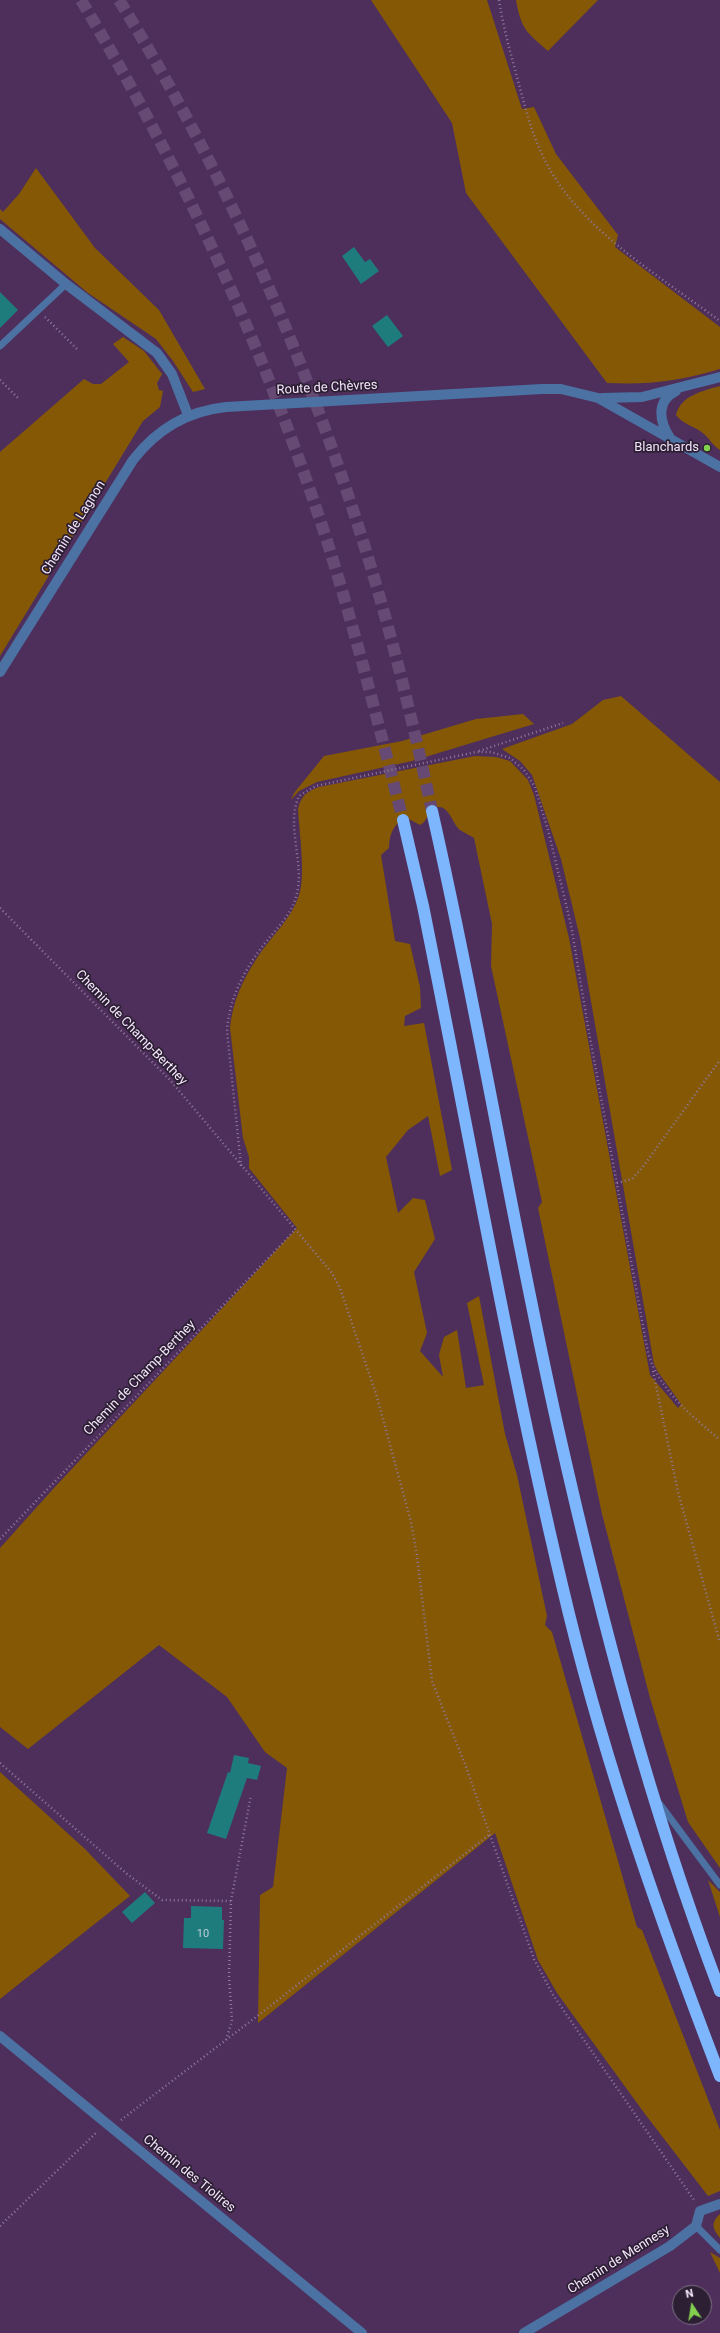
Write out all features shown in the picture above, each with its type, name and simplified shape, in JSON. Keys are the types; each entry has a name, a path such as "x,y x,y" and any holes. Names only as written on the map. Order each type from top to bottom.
{"highway":[{"path":"432,812 458,927 557,1426 599,1605 650,1791 720,1991"},
{"path":"403,820 424,914 524,1414 570,1616 627,1818 685,1985 720,2076"}],"street":[{"path":"0,229 66,284 157,353 172,374 188,415"},
{"path":"598,398 642,397 682,388 720,377"},
{"path":"670,438 662,421 663,402 669,394 682,388"},
{"name":"Route de Chèvres","path":"188,415 201,411 226,407 542,389 561,390 598,398 720,467"},
{"name":"Chemin de Lagnon","path":"0,672 134,460 152,438 188,415"},
{"name":"Chemin des Tiolires","path":"0,2036 362,2333"},
{"path":"696,2226 700,2211 720,2204"},
{"name":"Chemin de Mennesy","path":"524,2333 670,2246 696,2226"}],"lane":[{"path":"0,346 66,284"},
{"path":"650,1791 720,1885"},
{"path":"696,2226 720,2250"}],"path":[{"path":"499,0 532,133 555,178 576,205 598,227 639,262 720,321"},
{"path":"47,319 77,348"},
{"path":"0,380 18,398"},
{"path":"476,752 563,723"},
{"name":"Chemin de Champ-Berthey","path":"0,908 170,1080 295,1230 325,1263 340,1288 377,1397 411,1522 417,1556 432,1681 466,1767 534,1958 543,1977 700,2211"},
{"path":"617,1183 632,1179 642,1168 720,1060"},
{"name":"Chemin de Champ-Berthey","path":"0,1540 295,1230"},
{"path":"653,1369 678,1492 720,1643"},
{"path":"0,1763 126,1874 162,1900 231,1901"},
{"path":"226,2041 232,2021 229,1976 231,1901 251,1795"},
{"path":"0,2226 109,2125 226,2041 489,1835"}],"shaded area":[{"path":"371,0 487,0 522,109 534,107 556,154 618,235 615,247 720,327 720,369 691,377 651,383 607,383 466,193 452,123"},
{"path":"516,0 598,0 548,51 526,30 520,18"},
{"path":"36,168 95,248 159,310 205,389 193,392 173,361 156,339 88,293 0,219 0,209 3,212 19,194"},
{"path":"123,337 144,351 162,374 157,383 159,390 163,391 160,407 143,421 0,656 0,452 84,379 93,384 101,384 129,362 113,344"},
{"path":"720,386 720,450 704,434 682,421 676,415 679,408 688,398 700,392"},
{"path":"621,696 720,782 720,1868 688,1822 650,1698 602,1514 538,1208 542,1202 491,966 492,924 474,838 460,830 446,810 438,807 429,813 424,822 420,825 407,818 402,820 391,834 389,848 381,855 395,941 410,944 420,987 421,1008 405,1016 404,1026 424,1023 452,1170 440,1176 428,1116 408,1130 386,1157 398,1213 413,1198 425,1200 435,1239 414,1272 427,1333 420,1351 443,1377 439,1355 444,1337 457,1330 466,1388 484,1385 467,1303 479,1296 505,1434 517,1475 547,1616 545,1625 552,1632 637,1927 642,1930 720,2130 720,2191 708,2196 645,2114 557,1993 538,1960 495,1833 258,2023 260,1895 273,1887 287,1768 265,1752 227,1697 159,1645 28,1749 0,1727 0,1548 54,1488 297,1228 249,1168 249,1157 243,1138 230,1028 233,1009 247,974 262,950 291,912 299,895 302,876 302,853 298,809 301,801 307,793 314,789 475,756 496,757 510,761 528,780 534,795 569,938 650,1375 678,1408 681,1404 654,1364 580,938 561,859 532,775 520,761 502,749 572,724 603,700"},
{"path":"523,714 534,724 412,761 317,782 299,791 291,800 294,793 324,756 402,741 476,719"},
{"path":"0,1772 85,1849 130,1896 0,1999"},
{"path":"708,1880 720,1892 720,1917"},
{"path":"720,2214 720,2238 714,2229 714,2223"},
{"path":"710,2252 720,2258 720,2273"}],"building":[{"path":"354,247 365,262 370,259 379,271 361,284 342,256"},
{"path":"0,292 18,310 0,328"},
{"path":"387,315 403,336 388,347 372,326"},
{"path":"234,1755 249,1758 248,1763 261,1766 257,1780 247,1778 226,1839 207,1833 228,1772 230,1773"},
{"path":"145,1892 155,1903 132,1923 122,1912"},
{"path":"191,1906 222,1907 222,1920 224,1920 223,1949 183,1948 184,1918 191,1918"}],"tunnel":[{"path":"81,0 118,64 188,196 249,332 277,401 303,471 338,576 367,680 403,820"},
{"path":"119,0 157,63 225,193 286,328 313,396 338,465 382,603 432,811"}],"place":[{"name":"Blanchards","path":"707,448"}]}
